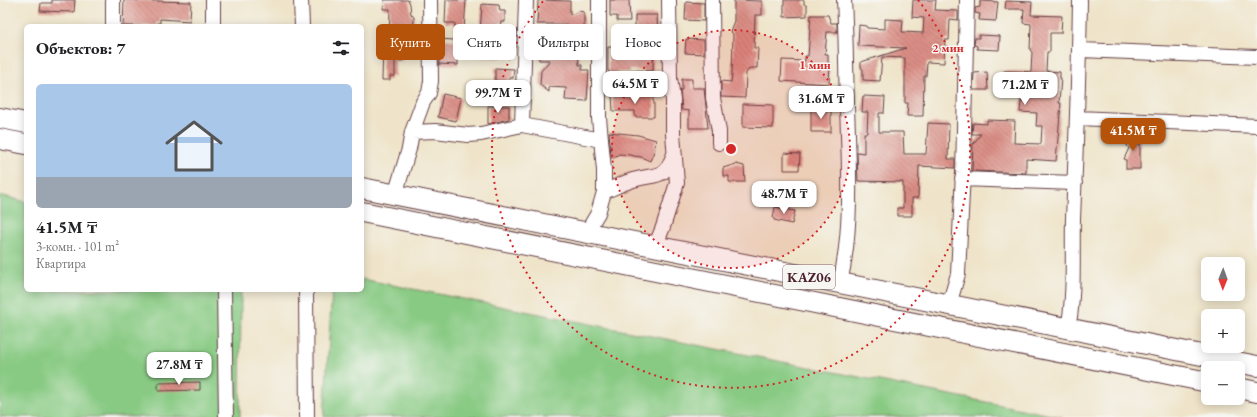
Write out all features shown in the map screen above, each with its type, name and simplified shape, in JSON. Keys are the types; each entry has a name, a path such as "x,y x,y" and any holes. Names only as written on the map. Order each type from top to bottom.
{"highway":[{"path":"0,118 24,123"},
{"path":"0,139 24,144"},
{"name":"KАZ06","path":"364,188 1257,366"},
{"name":"KАZ06","path":"364,212 1201,381"},
{"path":"1245,389 1257,392"}],"street":[{"path":"113,0 113,24"},
{"path":"213,0 214,24"},
{"path":"301,0 302,24"},
{"path":"395,195 409,148 412,132 423,102 429,93 431,81 430,0"},
{"path":"522,125 526,0"},
{"path":"586,233 598,213 604,192 604,170 598,95 599,0"},
{"path":"655,247 663,228 677,183 674,153 673,100 670,78 669,0"},
{"path":"712,0 713,98 720,144"},
{"path":"840,284 845,262 849,155 844,0"},
{"path":"949,305 958,274 967,0"},
{"path":"1068,329 1072,311 1080,50 1080,0"},
{"path":"1080,50 1257,57"},
{"path":"1078,118 1257,126"},
{"path":"412,132 435,131 468,135 481,134 522,125 601,140"},
{"path":"604,192 624,183 661,174 668,169 674,153"},
{"path":"962,179 1075,183"},
{"path":"224,292 226,417"},
{"path":"306,292 308,417"}],"green space":[{"path":"0,195 24,201 24,292 241,292 240,417 0,417"},
{"path":"364,279 1062,417 324,417 332,292 364,292"}],"building":[{"path":"52,0 75,0 74,12 40,11 41,3 52,3"},
{"path":"124,0 191,2 190,21 160,19 160,23 157,24 123,24"},
{"path":"384,0 408,0 411,14 414,17 414,24 390,24 390,9 383,9"},
{"path":"446,0 466,0 464,24 445,23"},
{"path":"538,0 570,1 570,15 579,11 584,12 584,24 537,24"},
{"path":"610,0 629,0 630,21 617,21 617,16 610,16"},
{"path":"734,0 762,1 762,15 755,15 754,48 758,48 757,68 750,68 746,73 745,98 721,97 721,81 731,82 732,75 733,34 730,31 734,21"},
{"path":"784,0 804,0 804,4 807,6 807,16 784,17"},
{"path":"913,0 936,0 935,10 958,11 958,20 950,19 949,40 945,40 944,63 927,62 926,76 924,76 923,116 907,116 908,103 905,103 905,58 882,57 880,81 863,80 861,62 906,48 858,46 859,25 866,26 867,28 885,29 885,19 903,20 902,32 923,33 924,18 912,17"},
{"path":"980,1 998,2 996,21 979,20 980,14 975,13 975,8 980,7"},
{"path":"1006,1 1032,2 1031,15 1062,16 1061,33 1050,33 1050,52 1047,52 1046,71 1060,72 1061,78 1059,103 1061,103 1056,161 1026,159 1026,173 972,171 973,144 981,134 972,134 973,123 987,124 987,120 1015,121 1014,143 1041,144 1042,126 1036,126 1037,113 1020,112 1021,101 1023,101 1023,80 1004,80 1004,71 1031,72 1032,52 1030,50 1031,24 1023,23 1024,9 1005,9"},
{"path":"686,2 704,3 704,21 685,20"},
{"path":"482,4 499,5 500,11 505,11 505,22 501,22 501,24 481,24"},
{"path":"635,15 657,15 657,24 635,24"},
{"path":"811,15 828,15 831,23 837,23 837,32 827,32 825,54 828,54 828,63 830,63 829,84 781,81 782,60 805,61 805,56 808,56"},
{"path":"979,35 1000,36 999,50 977,49 977,46 974,45 975,38 979,38"},
{"path":"445,39 453,40 453,60 458,60 458,65 439,64 439,60 445,60"},
{"path":"686,39 704,40 704,54 685,53"},
{"path":"608,47 611,47 611,60 653,60 653,71 630,70 630,72 617,72 617,75 609,74"},
{"path":"383,60 395,60 395,76 390,76 390,80 382,80"},
{"path":"550,60 579,60 579,65 582,65 582,70 589,70 587,101 565,100 566,88 549,87 549,92 540,85 541,71"},
{"path":"495,68 514,69 513,78 509,78 509,86 495,86"},
{"path":"987,72 988,90 973,90 974,73"},
{"path":"682,79 692,79 692,88 704,88 708,128 689,128 689,111 682,110 680,90 682,90"},
{"path":"443,94 461,98 456,121 438,117"},
{"path":"612,95 653,96 654,117 635,117 635,111 613,111"},
{"path":"863,96 885,97 884,113 879,113 879,132 903,132 904,154 926,154 928,123 949,124 948,159 955,159 955,168 919,166 918,198 912,198 912,216 897,216 897,208 903,208 903,182 858,181 857,152 864,153 864,133 867,133 868,112 862,112"},
{"path":"743,104 773,105 773,128 743,127"},
{"path":"488,106 509,106 509,119 488,124"},
{"path":"811,107 831,107 831,132 811,132"},
{"path":"609,132 638,135 656,140 654,147 655,149 650,161 641,157 630,155 619,154 611,157"},
{"path":"1124,135 1140,136 1140,169 1126,169 1126,160 1124,159 1129,148"},
{"path":"784,153 800,154 799,170 784,170"},
{"path":"736,164 744,166 745,182 729,182 729,176 723,176 723,168"},
{"path":"775,207 795,211 792,224 774,220"},
{"path":"200,382 200,390 158,391 158,383"}]}
